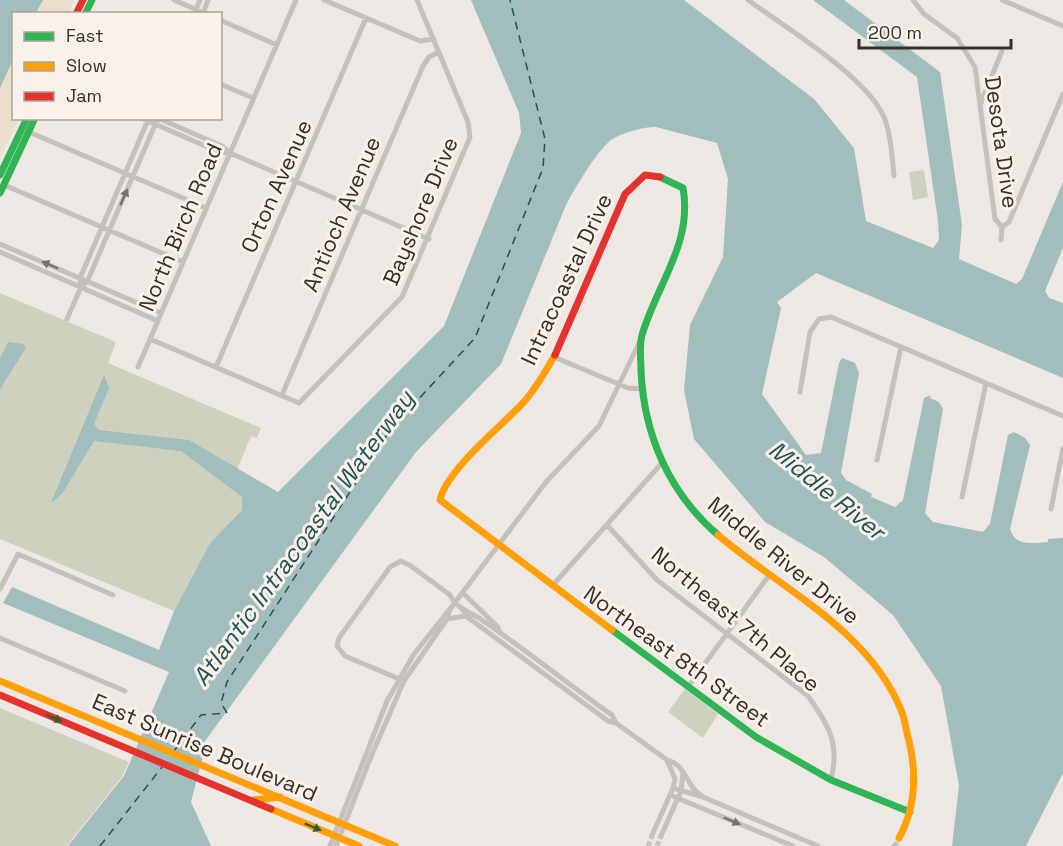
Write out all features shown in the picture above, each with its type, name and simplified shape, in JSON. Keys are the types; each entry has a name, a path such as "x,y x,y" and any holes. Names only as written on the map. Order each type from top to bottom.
{"street":[{"path":"174,0 195,11 200,0"},
{"name":"North Birch Road","path":"138,367 296,0"},
{"path":"324,0 420,41 434,39"},
{"name":"Bayshore Drive","path":"282,395 299,403 399,301 429,239 470,136 468,122 417,0"},
{"path":"748,0 859,82 870,93 887,128 894,176"},
{"name":"Desota Drive","path":"913,0 924,14 957,38 970,55 975,67 995,219 1002,227 1001,240"},
{"path":"1002,0 1063,26"},
{"name":"Orton Avenue","path":"216,367 366,18"},
{"path":"222,21 277,45"},
{"path":"980,106 1002,51"},
{"name":"Antioch Avenue","path":"282,395 423,66 429,57 439,52"},
{"path":"222,85 254,98"},
{"path":"1002,227 1009,222 1063,94"},
{"path":"0,175 26,120"},
{"path":"0,193 34,120"},
{"path":"81,287 80,279 148,120 158,120 219,153 230,153 429,239"},
{"path":"67,319 81,287 87,282 158,120"},
{"path":"29,132 206,208"},
{"name":"Intracoastal Drive","path":"440,500 442,490 469,457 523,404 554,357 625,194 635,181 645,174 666,178"},
{"name":"Middle River Drive","path":"666,178 683,188 688,203 680,243 641,338 643,410 661,464 700,518 847,634 873,660 895,698 911,745 915,786 910,812 896,843"},
{"path":"4,185 183,262"},
{"path":"0,244 161,313"},
{"path":"8,247 2,253 158,321"},
{"path":"120,304 123,297"},
{"path":"800,392 812,328 819,319 826,317 1063,416"},
{"path":"330,846 342,824 401,680 443,615 455,603 546,482 599,426 641,338"},
{"path":"150,339 282,395"},
{"path":"877,460 901,347"},
{"path":"554,357 620,385 642,389"},
{"path":"962,496 986,383"},
{"path":"1051,509 1063,448"},
{"path":"552,586 661,464"},
{"name":"Northeast 8th Street","path":"440,500 497,545 756,737 831,780 910,812"},
{"name":"Northeast 7th Place","path":"607,525 657,580 808,696 824,718 834,742 835,763 831,780"},
{"path":"0,589 18,554 114,595"},
{"path":"401,680 345,656 337,646 339,638 390,567 398,561 411,566 450,595 461,608 500,633 612,715 616,723"},
{"path":"688,687 770,574"},
{"path":"462,593 497,626 500,633"},
{"path":"461,608 466,616 608,721 616,723 667,760 674,762 691,786 704,797"},
{"path":"401,680 447,619 450,609"},
{"path":"447,619 459,615 466,616"},
{"path":"0,638 125,691"},
{"name":"East Sunrise Boulevard","path":"0,681 395,846"},
{"name":"East Sunrise Boulevard","path":"0,695 359,846"},
{"path":"653,833 675,779 667,760"},
{"path":"661,836 681,791 683,773"},
{"path":"673,788 704,797 818,846"},
{"path":"670,795 793,846"},
{"path":"249,800 280,797"},
{"path":"336,837 336,846"}],"green space":[{"path":"924,170 928,197 913,200 909,172"},
{"path":"0,293 116,342 108,363 261,428 257,438 251,436 230,487 242,497 242,510 210,543 174,611 0,539"},
{"path":"685,689 718,714 703,738 668,712"},
{"path":"0,708 129,762 122,777 67,846 0,846"}],"sand":[{"path":"43,0 75,0 69,12 37,12"},
{"path":"12,62 12,120 18,120 0,157 0,88"}],"water":[{"path":"0,0 43,0 37,12 12,12 12,62 0,88"},
{"path":"471,0 684,0 814,99 854,148 866,221 933,248 939,240 938,221 917,77 813,0 844,0 940,72 962,225 959,259 1016,284 1022,279 1063,182 1063,248 1045,291 1049,298 1063,303 1063,378 816,273 777,302 781,308 762,394 806,455 821,453 839,363 842,358 855,363 859,373 841,473 846,480 872,494 871,497 895,507 903,500 924,398 931,395 930,398 939,402 943,409 925,513 933,522 983,532 990,524 1008,435 1014,432 1025,438 1030,445 1010,529 1016,539 1025,543 1048,542 1048,539 1063,538 1063,773 1026,846 952,846 959,786 941,686 893,615 824,557 765,522 694,439 684,390 690,325 723,257 728,179 717,143 656,127 632,131 615,137 593,161 566,205 501,364 416,452 200,748 203,755 191,802 211,846 68,846 124,776 169,672 3,603 12,587 159,650 174,611 210,543 242,510 242,497 181,451 94,441 62,494 51,503 104,375 109,388 94,424 99,430 189,440 278,492 444,326 521,133 519,113"},
{"path":"8,342 23,344 26,348 0,389 0,358"}],"ferry route":[{"path":"227,713 221,703 227,682 390,430 475,338 543,168 545,139 510,0"},
{"path":"174,751 201,715 226,713"},
{"path":"100,846 162,767"}],"tunnel":[{"path":"648,846 653,833"},
{"path":"657,846 661,836"}],"traffic: fast":[{"path":"86,12 92,0"},
{"path":"0,175 26,120"},
{"path":"0,193 34,120"},
{"path":"660,177 683,188 685,208 683,227 672,263 642,335 640,353 643,395 654,440 673,482 701,519 718,535"},
{"path":"612,630 756,737 831,780 910,812"}],"traffic: slow":[{"path":"555,355 526,400 462,463 444,489 440,500 612,630"},
{"path":"718,535 821,612 867,656 886,681 902,714 909,741 914,778 912,803 899,838"},
{"path":"0,681 395,846"},
{"path":"253,800 280,797"},
{"path":"271,809 359,846"}],"traffic: jam":[{"path":"77,12 83,0"},
{"path":"555,355 625,194 645,175 660,177"},
{"path":"0,695 271,809"}],"water label":[{"name":"Middle River","path":"827,490"},
{"name":"Atlantic Intracoastal Waterway","path":"303,538"}]}
